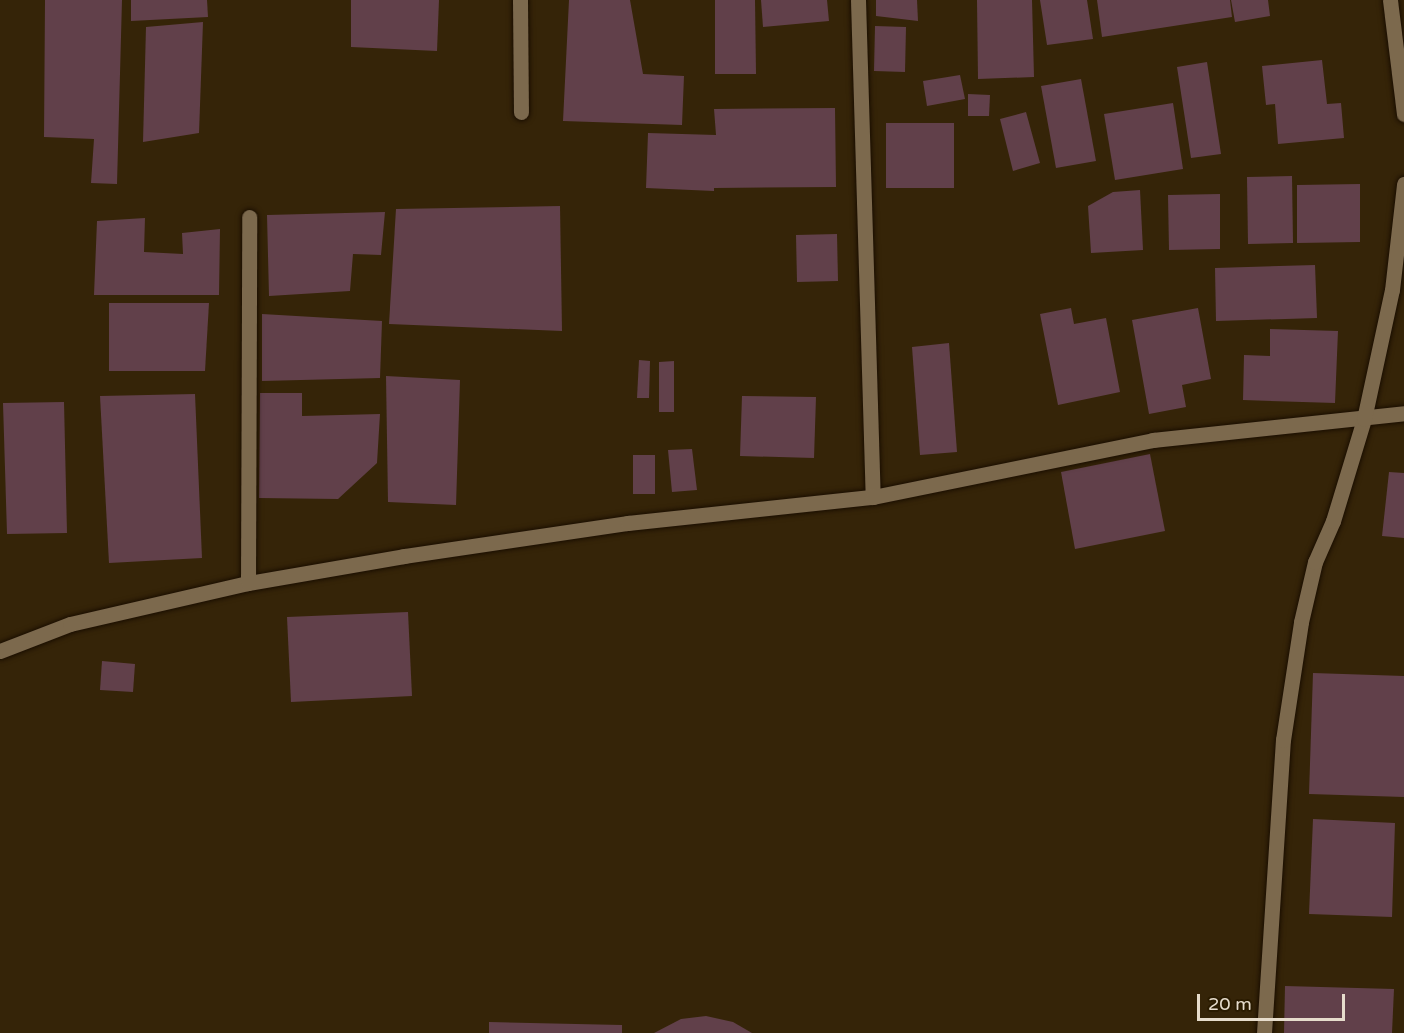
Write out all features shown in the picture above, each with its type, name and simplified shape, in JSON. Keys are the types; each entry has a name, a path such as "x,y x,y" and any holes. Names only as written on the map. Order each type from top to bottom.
{"street":[{"path":"520,0 521,112"},
{"path":"858,0 873,497"},
{"path":"1390,0 1404,114"},
{"path":"1264,1033 1283,740 1299,633 1316,562 1333,521 1364,418 1392,291 1404,184"},
{"path":"248,584 249,218"},
{"path":"0,651 70,624 248,584 628,523 873,497 1153,440 1404,413"}],"building":[{"path":"45,0 122,0 117,184 91,183 94,139 44,137"},
{"path":"131,0 207,0 208,17 131,21"},
{"path":"351,0 439,0 437,51 351,47"},
{"path":"569,0 630,0 643,74 684,76 682,125 563,121"},
{"path":"715,0 755,0 756,74 715,74"},
{"path":"761,0 827,0 829,21 763,27"},
{"path":"876,0 917,0 918,21 876,16"},
{"path":"977,0 1032,0 1034,77 978,79"},
{"path":"1040,0 1087,0 1093,39 1047,45"},
{"path":"1097,0 1230,0 1232,17 1102,37"},
{"path":"1231,0 1268,0 1270,16 1235,22"},
{"path":"203,22 199,133 143,142 146,27"},
{"path":"875,26 906,27 905,72 874,71"},
{"path":"1322,60 1327,104 1341,103 1344,138 1278,144 1275,104 1266,105 1262,66"},
{"path":"1207,62 1221,154 1191,158 1177,67"},
{"path":"960,75 965,99 927,106 923,81"},
{"path":"1081,79 1096,161 1056,168 1041,86"},
{"path":"968,94 990,95 989,116 968,116"},
{"path":"1173,103 1183,169 1115,180 1104,114"},
{"path":"835,108 836,187 714,188 714,191 646,188 648,133 716,135 714,109"},
{"path":"1026,112 1040,163 1013,171 1000,119"},
{"path":"886,123 954,123 954,188 886,188"},
{"path":"1292,176 1293,243 1248,244 1247,177"},
{"path":"1360,184 1360,242 1297,243 1297,185"},
{"path":"1140,190 1143,250 1091,253 1088,206 1113,192"},
{"path":"1220,194 1220,249 1169,250 1168,195"},
{"path":"560,206 562,331 389,324 396,209"},
{"path":"385,212 381,255 353,254 350,291 269,296 267,215"},
{"path":"145,218 144,252 183,254 182,233 220,229 219,295 94,295 97,221"},
{"path":"837,234 838,281 797,282 796,235"},
{"path":"1315,265 1317,318 1216,321 1215,268"},
{"path":"109,303 209,303 205,371 109,371"},
{"path":"1071,308 1074,324 1106,318 1120,392 1058,405 1040,314"},
{"path":"1198,308 1211,379 1182,385 1186,407 1149,414 1132,320"},
{"path":"262,314 382,321 380,378 262,381"},
{"path":"1270,329 1338,331 1335,403 1243,400 1244,355 1270,356"},
{"path":"949,343 957,452 920,455 912,347"},
{"path":"639,360 650,361 649,398 637,398"},
{"path":"674,361 674,412 659,412 659,362"},
{"path":"386,376 460,380 456,505 388,502"},
{"path":"260,393 302,393 302,416 380,414 377,463 338,499 259,498"},
{"path":"195,394 202,558 109,563 100,396"},
{"path":"742,396 816,397 814,458 740,456"},
{"path":"64,402 67,533 7,534 3,403"},
{"path":"692,449 697,490 672,492 668,450"},
{"path":"1150,454 1165,531 1075,549 1061,472"},
{"path":"633,455 655,455 655,494 633,494"},
{"path":"1389,472 1404,473 1404,538 1382,536"},
{"path":"408,612 412,696 291,702 287,617"},
{"path":"102,661 135,664 133,692 100,690"},
{"path":"1313,673 1404,676 1404,797 1309,794"},
{"path":"1313,819 1395,823 1392,917 1309,914"},
{"path":"1285,986 1394,989 1392,1033 1284,1033"},
{"path":"706,1016 733,1022 752,1033 654,1033 681,1019"},
{"path":"489,1022 622,1025 622,1033 489,1033"}]}
